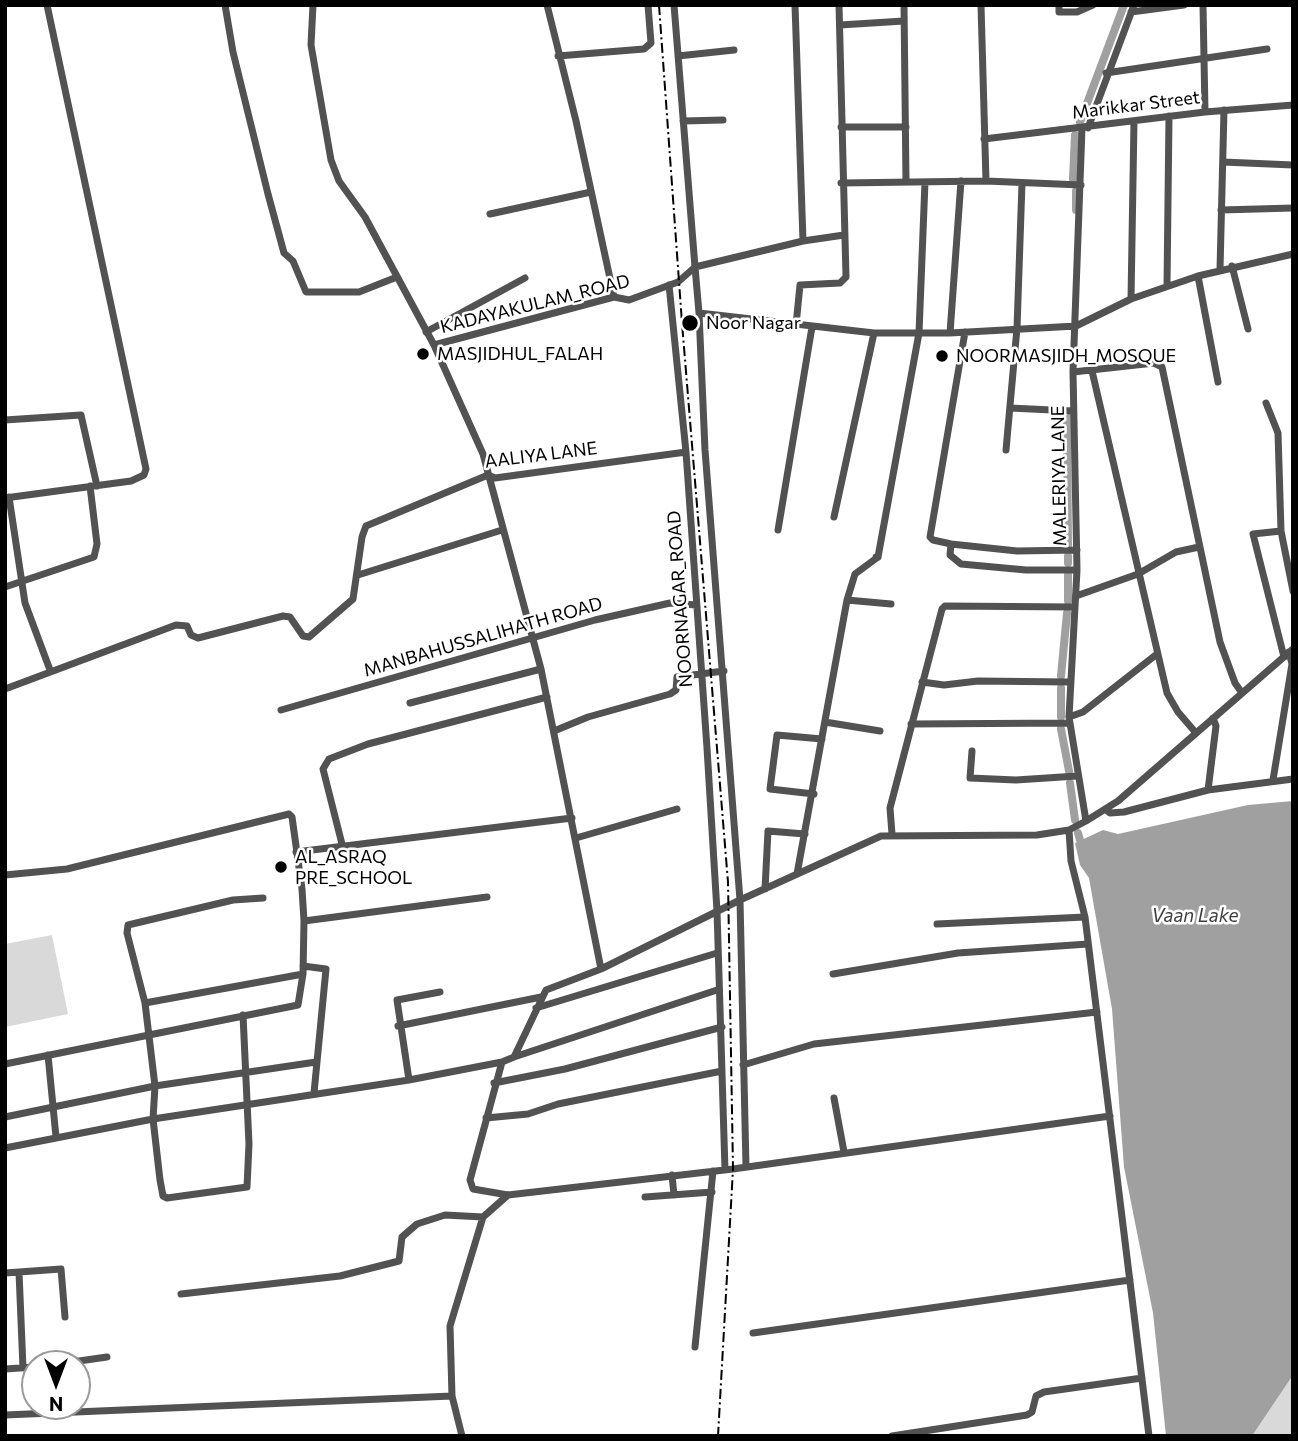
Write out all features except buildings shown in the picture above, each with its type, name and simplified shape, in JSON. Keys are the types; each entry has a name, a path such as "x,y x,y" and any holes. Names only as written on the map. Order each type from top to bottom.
{"street":[{"path":"47,5 146,469 144,475 131,481 7,498 20,582 50,670"},
{"path":"225,5 233,52 274,218 284,253 293,261 306,292 359,292 397,277"},
{"path":"313,5 311,45 331,160 339,181 365,217 434,345 468,417 488,475 541,669 601,969"},
{"path":"547,5 614,297"},
{"path":"558,56 645,49 651,43 648,5"},
{"path":"674,5 699,313 705,450 740,900 746,1167"},
{"path":"795,5 803,241"},
{"path":"796,325 800,285 830,284 845,279 839,5"},
{"path":"904,5 906,182"},
{"path":"981,5 986,181"},
{"path":"1059,5 1059,12 1077,12 1093,5"},
{"path":"1133,9 1184,5"},
{"path":"1203,5 1205,111"},
{"name":"MALERIYA LANE","path":"1086,821 1069,720 1077,570 1073,372 1081,185 1085,128 1133,9"},
{"path":"840,25 904,21"},
{"path":"1106,73 1267,49"},
{"path":"678,56 734,51"},
{"name":"Marikkar Street","path":"984,139 1205,111 1293,105"},
{"path":"1220,269 1224,110"},
{"path":"1167,286 1169,117"},
{"path":"683,121 723,120"},
{"path":"1131,299 1134,121"},
{"path":"842,127 906,127"},
{"path":"1223,162 1293,164"},
{"path":"950,333 961,181"},
{"path":"842,183 986,181 1081,185"},
{"path":"797,874 814,794 847,600 855,574 876,557 919,333 925,182"},
{"path":"1006,450 1017,328 1021,183"},
{"path":"489,214 592,192"},
{"path":"1221,210 1293,208"},
{"path":"695,267 803,241 844,235"},
{"path":"699,313 874,332 950,333 1076,326 1131,299 1198,276 1232,266 1292,257"},
{"path":"1232,266 1248,329"},
{"name":"KADAYAKULAM_ROAD","path":"434,345 614,297 629,300 682,279 695,267"},
{"path":"1198,276 1218,382"},
{"path":"426,332 525,278"},
{"name":"NOORNAGAR_ROAD","path":"669,285 686,452 717,911 717,990 722,1027 725,1170"},
{"path":"778,530 812,327"},
{"path":"834,517 874,332"},
{"path":"965,332 930,537 951,544 1017,551 1077,550"},
{"path":"1073,372 1154,362 1161,367 1225,660 1242,693"},
{"path":"1092,371 1167,693 1178,712 1196,733"},
{"path":"1266,403 1278,433 1281,531 1293,590"},
{"path":"1010,408 1073,411"},
{"path":"5,420 81,415 94,486 97,552 94,557 5,587"},
{"name":"AALIYA LANE","path":"358,575 362,537 366,526 488,475 495,478 686,452"},
{"path":"5,689 176,625 187,626 194,637 198,638 283,616 290,617 303,636 309,637 353,599 358,575 502,530"},
{"path":"1273,780 1292,664 1253,534 1281,531"},
{"path":"951,544 950,555 954,562 961,564 1026,570 1077,570"},
{"path":"1076,596 1138,574 1176,552 1199,547"},
{"path":"847,600 891,604"},
{"name":"MANBAHUSSALIHATH ROAD","path":"281,710 670,603 696,605"},
{"path":"892,834 890,808 922,682 945,606 1075,607"},
{"path":"514,1057 541,997 555,985 601,969 740,900 881,836 1037,835 1069,830 1105,810 1288,653"},
{"path":"911,724 1069,720 1157,654"},
{"path":"410,703 541,669"},
{"path":"554,731 588,717 670,694 676,690 677,677 724,671"},
{"path":"922,682 944,685 978,681 1069,682"},
{"path":"343,848 323,769 329,759 368,744 547,697"},
{"path":"1208,790 1216,726 1213,718"},
{"path":"825,722 880,731"},
{"path":"814,794 770,789 777,735 822,739"},
{"path":"972,751 970,778 1027,780 1077,776"},
{"path":"1105,810 1124,812 1208,790 1293,779"},
{"path":"576,838 677,809"},
{"path":"5,875 67,869 289,814 292,817 304,921 303,970 298,1005 5,1064"},
{"path":"296,852 572,818"},
{"path":"1069,830 1071,861 1085,917 1149,1436"},
{"path":"765,889 768,831 805,834"},
{"path":"304,921 487,897"},
{"path":"243,1015 248,1144 245,1188 171,1198 163,1196 153,1119 155,1086 145,1003 127,933 128,925 233,900 263,898"},
{"path":"937,924 1085,917"},
{"path":"833,974 958,953 1088,944"},
{"path":"536,1008 717,953"},
{"path":"145,1003 303,970 326,969 314,1093"},
{"path":"5,1148 153,1119 408,1080 502,1062 717,990"},
{"path":"408,1080 398,1026 397,1000 440,992"},
{"path":"398,1026 541,997"},
{"path":"743,1065 814,1044 1097,1012"},
{"path":"494,1083 565,1069 722,1027"},
{"path":"48,1055 56,1137"},
{"path":"5,1117 155,1086 316,1062"},
{"path":"502,1062 494,1083 470,1181 473,1189 508,1195 725,1170 1110,1116"},
{"path":"486,1118 528,1114 558,1104 722,1071"},
{"path":"834,1098 844,1152"},
{"path":"695,1347 713,1171"},
{"path":"672,1175 674,1195"},
{"path":"645,1197 712,1192"},
{"path":"462,1436 452,1396 450,1326 483,1217 508,1195"},
{"path":"180,1294 340,1276 399,1261 402,1237 417,1224 445,1215 483,1217"},
{"path":"5,1273 61,1269 65,1317"},
{"path":"19,1272 22,1350"},
{"path":"753,1333 1130,1280"},
{"path":"91,1359 107,1357"},
{"path":"892,1436 1027,1415 1032,1412 1037,1396 1044,1392 1142,1378"},
{"path":"5,1415 452,1396"}],"shaded area":[{"path":"52,935 68,1014 5,1027 5,944"},
{"path":"1293,1375 1293,1436 1252,1436"}],"water":[{"name":"Vaan Lake","path":"1293,801 1293,1375 1252,1436 1166,1436 1153,1313 1124,1167 1112,1009 1089,878 1080,865 1075,843 1103,830 1118,834 1248,805"}],"waterway":[{"path":"1080,122 1124,5"},
{"path":"1073,179 1075,135"},
{"path":"1076,191 1076,210"},
{"path":"1068,545 1067,421 1070,417"},
{"path":"1068,556 1068,563"},
{"path":"1068,575 1068,601"},
{"path":"1061,676 1067,613"},
{"path":"1061,688 1061,717"},
{"path":"1061,729 1069,771"},
{"path":"1070,783 1075,820"},
{"path":"1078,833 1080,840"}],"railway":[{"path":"659,5 728,882 733,1169 718,1436"}],"place":[{"name":"Noor Nagar","path":"690,323"},
{"name":"MASJIDHUL_FALAH","path":"423,354"},
{"name":"NOORMASJIDH_MOSQUE","path":"942,356"},
{"name":"AL_ASRAQ PRE_SCHOOL","path":"281,867"}]}
